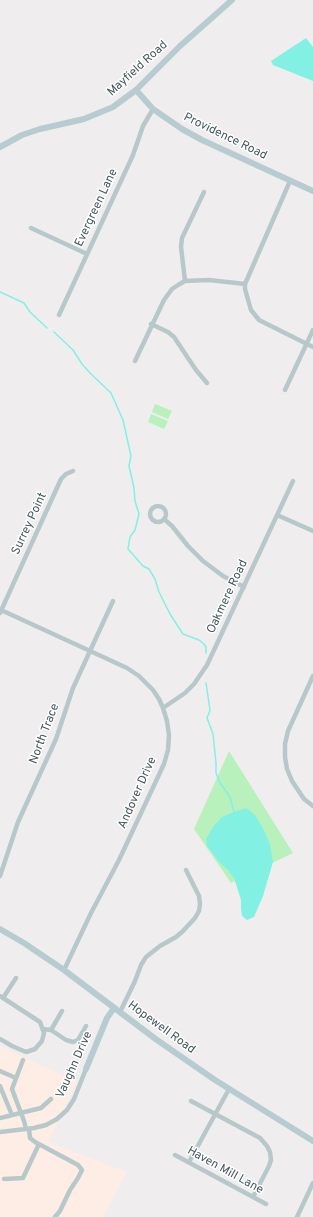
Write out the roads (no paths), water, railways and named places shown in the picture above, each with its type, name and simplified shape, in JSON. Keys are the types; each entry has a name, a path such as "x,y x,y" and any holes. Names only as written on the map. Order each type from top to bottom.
{"street":[{"name":"Mayfield Road","path":"0,147 28,133 84,119 113,107 136,90 185,42 232,0"},
{"name":"Providence Road","path":"136,90 153,109 182,129 202,140 313,191"},
{"name":"Evergreen Lane","path":"59,315 133,155 143,126 153,109"},
{"path":"290,181 245,284 246,296 251,310 259,320 313,347"},
{"path":"185,281 181,247 182,238 204,192"},
{"path":"31,228 87,254"},
{"path":"134,361 151,324 164,300 172,289 185,281 209,280 245,284"},
{"path":"151,324 168,332 174,337 196,370 207,383"},
{"path":"285,390 313,330"},
{"name":"Surrey Point","path":"1,612 61,479 66,474 73,471"},
{"name":"Oakmere Road","path":"163,708 185,693 202,673 209,661 293,481"},
{"path":"277,515 313,531"},
{"path":"164,519 203,561 222,576 244,586"},
{"name":"North Trace","path":"0,876 18,822 56,739 73,688 113,601"},
{"name":"Andover Drive","path":"1,612 127,668 139,676 153,690 163,708 167,721 169,735 168,750 164,764 119,860 91,913 64,970"},
{"path":"313,676 288,731 285,757 292,782 304,799 313,806"},
{"path":"120,1012 146,957 183,931 195,918 199,911 199,896 186,870"},
{"name":"Hopewell Road","path":"0,929 64,970 163,1044 230,1089 313,1141"},
{"path":"0,1039 26,1052 35,1049 42,1041 44,1033 40,1022 1,997 16,978"},
{"name":"Vaughn Drive","path":"0,1132 46,1125 57,1119 67,1110 74,1099 107,1018 114,1008"},
{"path":"51,1030 62,1011"},
{"path":"43,1030 51,1030 66,1040 73,1042 78,1040 86,1026"},
{"path":"23,1060 12,1089 30,1138 78,1165 82,1170 60,1211 55,1217"},
{"path":"0,1071 16,1078"},
{"path":"0,1086 12,1115"},
{"path":"189,1162 230,1089"},
{"path":"0,1118 41,1108 51,1099"},
{"path":"191,1101 265,1142 270,1152 271,1160 253,1197"},
{"path":"4,1179 23,1178 39,1144"},
{"name":"Haven Mill Lane","path":"175,1155 266,1204"},
{"path":"297,1217 313,1183"}],"waterway":[{"path":"0,292 24,303 30,312 47,328"},
{"path":"54,332 73,350 90,373 111,393 123,420 131,456 129,466 134,488 135,501 139,514 135,530 130,537 128,549 143,566 149,569 155,579 159,592 170,614 183,634 199,640 204,644 206,647 206,653"},
{"path":"206,683 210,710 207,718 213,734 216,773 220,783 230,797 234,812"}]}
